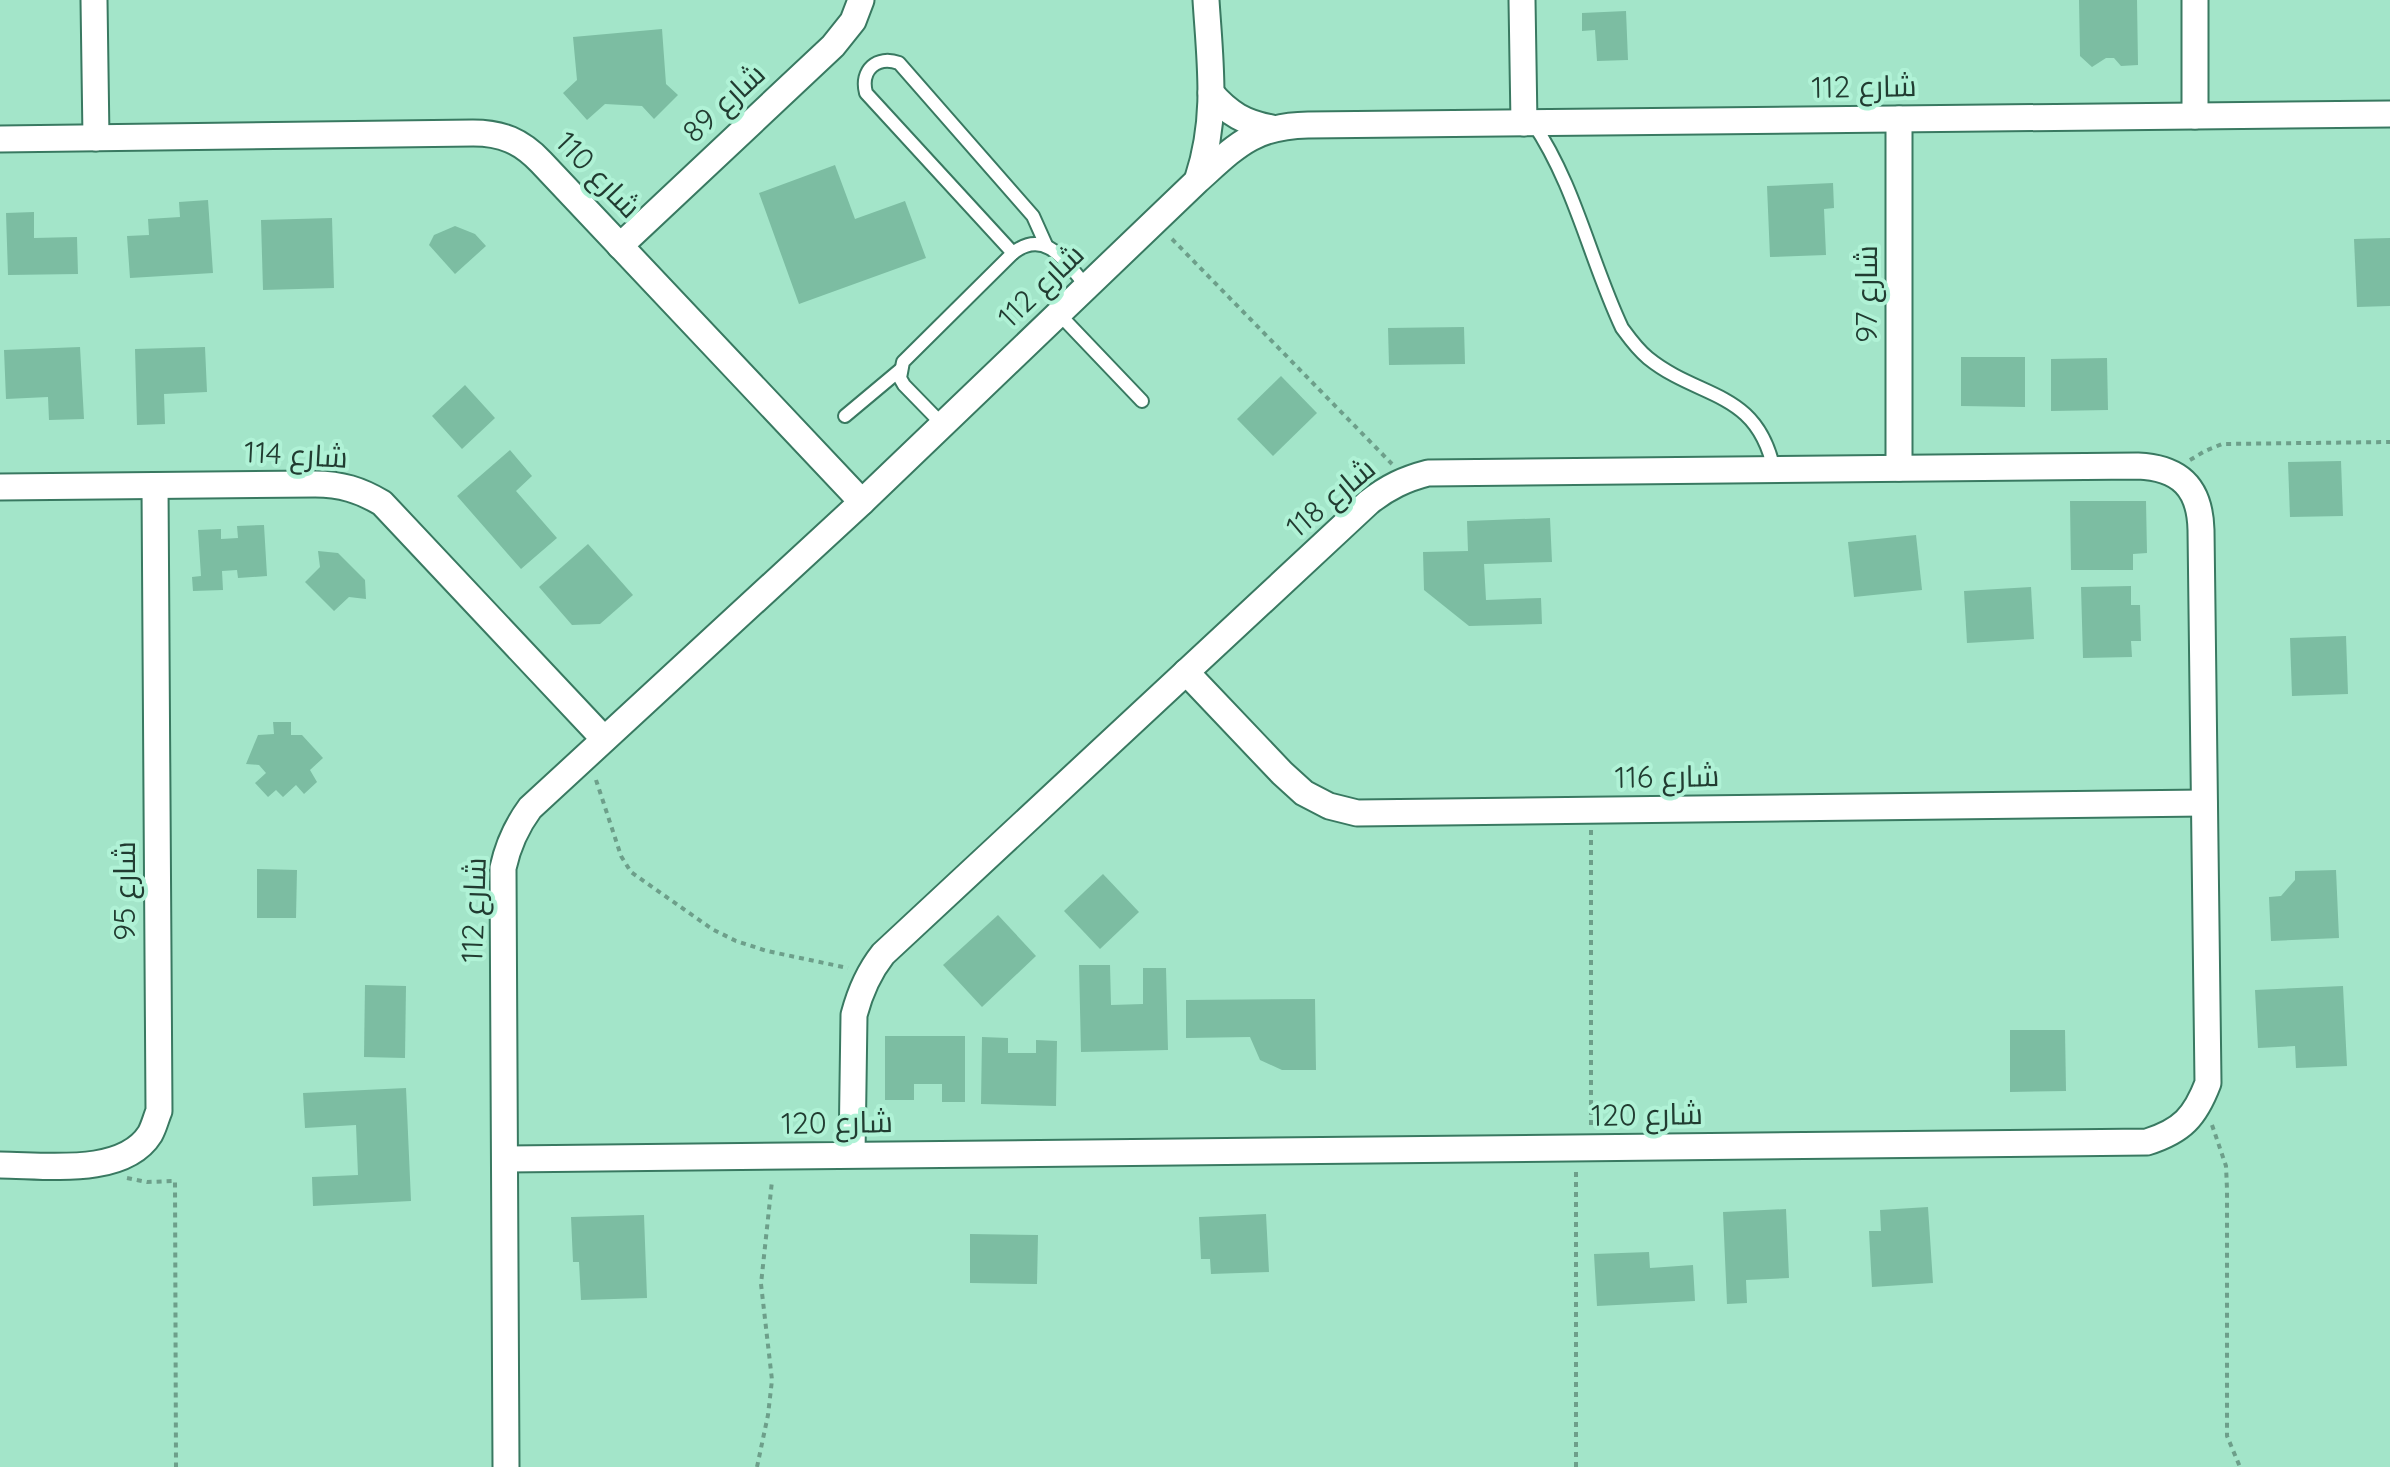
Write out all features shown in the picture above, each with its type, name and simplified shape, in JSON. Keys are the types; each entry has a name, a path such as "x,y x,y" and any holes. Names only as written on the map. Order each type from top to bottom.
{"street":[{"path":"94,0 96,138"},
{"name":"شارع 89","path":"620,246 834,46 853,21 861,0"},
{"path":"1197,181 1211,123 1206,0"},
{"path":"1522,0 1529,123"},
{"path":"2195,0 2195,116"},
{"path":"1211,93 1238,118 1272,128"},
{"name":"شارع 112","path":"506,1467 503,868 508,846 524,817 1242,141 1272,128 1308,124 2390,114"},
{"name":"شارع 97","path":"1899,119 1899,468"},
{"name":"شارع 110","path":"0,139 492,133 511,138 528,148 862,502"},
{"name":"شارع 118","path":"852,1155 854,1015 869,972 883,954 1386,488 1428,473 2138,466 2159,467 2178,476"},
{"path":"2178,476 2192,490 2201,509 2208,1082 2200,1104"},
{"name":"شارع 114","path":"0,487 339,484 362,491 382,503 604,739"},
{"name":"شارع 95","path":"108,1163 131,1153 149,1135 159,1111 155,486"},
{"name":"شارع 116","path":"1186,672 1304,793 1357,813 2204,803"},
{"name":"شارع 120","path":"505,1159 2147,1142 2177,1129 2200,1104"},
{"path":"0,1165 108,1163"}],"lane":[{"path":"1013,254 866,93 866,73 872,65 880,60 899,63 1034,216 1046,246"},
{"path":"1529,123 1550,149 1563,176 1622,328 1634,345 1650,360 1731,402 1748,415 1770,449 1774,470"},
{"path":"845,416 900,370 908,356 1023,246 1035,243 1057,253 1087,287"},
{"path":"1059,314 1142,402"},
{"path":"900,370 904,385 943,424"}],"path":[{"path":"1156,222 1406,478"},
{"path":"2178,476 2204,450 2222,444 2390,442"},
{"path":"582,760 598,784 621,856 631,872 712,930 767,951 869,972"},
{"path":"1576,1467 1591,810"},
{"path":"2200,1104 2212,1123 2226,1166 2228,1436 2240,1467"},
{"path":"757,1467 772,1380 761,1284 774,1156"},
{"path":"108,1163 118,1174 132,1180 175,1181 176,1467"}],"building":[{"path":"2079,0 2137,0 2138,65 2121,66 2114,58 2106,58 2092,67 2080,56"},
{"path":"1626,11 1628,60 1597,61 1595,30 1582,31 1582,13"},
{"path":"662,29 666,84 678,95 654,119 642,106 605,104 587,120 563,93 577,80 573,37"},
{"path":"835,165 855,219 905,201 926,258 799,304 759,193"},
{"path":"1833,183 1834,208 1824,209 1826,255 1770,257 1767,186"},
{"path":"208,200 213,273 130,278 127,236 149,235 148,219 180,217 179,202"},
{"path":"34,212 34,238 77,237 78,274 8,275 6,213"},
{"path":"332,218 334,288 263,290 261,220"},
{"path":"455,226 475,234 486,246 455,274 429,245 434,235"},
{"path":"2390,238 2390,306 2357,307 2354,239"},
{"path":"1464,327 1465,364 1389,365 1388,328"},
{"path":"80,347 84,419 49,420 48,397 6,399 4,350"},
{"path":"205,347 207,392 164,394 165,424 137,425 135,349"},
{"path":"1961,357 2025,357 2025,407 1961,406"},
{"path":"2107,358 2108,410 2051,411 2051,359"},
{"path":"1281,376 1317,413 1273,456 1237,419"},
{"path":"465,385 495,418 462,449 432,416"},
{"path":"510,450 532,476 516,491 557,538 521,569 457,496"},
{"path":"2341,461 2343,516 2290,517 2288,462"},
{"path":"2070,501 2146,501 2147,553 2133,554 2133,570 2071,570"},
{"path":"1550,518 1552,562 1484,564 1486,600 1541,598 1542,624 1469,626 1424,590 1423,552 1468,551 1467,521"},
{"path":"264,525 267,576 238,578 237,570 222,571 223,590 193,591 192,577 201,576 198,530 221,529 221,539 238,538 237,526"},
{"path":"1916,535 1922,590 1854,597 1848,542"},
{"path":"588,544 633,595 600,624 572,625 539,587"},
{"path":"318,551 338,553 365,580 366,599 349,597 334,611 305,582 320,567"},
{"path":"2131,586 2131,605 2140,605 2141,641 2131,641 2132,657 2083,658 2081,587"},
{"path":"2031,587 2034,639 1967,643 1964,591"},
{"path":"2346,636 2348,694 2292,696 2290,638"},
{"path":"273,722 291,722 291,735 302,735 323,758 310,770 317,782 304,794 296,785 283,797 276,790 268,797 255,783 266,773 259,765 246,764 258,735 274,734"},
{"path":"257,869 297,870 296,918 257,918"},
{"path":"2336,870 2339,938 2271,941 2269,897 2281,896 2295,880 2295,871"},
{"path":"1103,874 1139,912 1100,949 1064,911"},
{"path":"998,915 1036,956 982,1007 943,965"},
{"path":"1079,965 1110,965 1111,1005 1143,1004 1143,968 1166,968 1168,1050 1081,1052"},
{"path":"365,985 406,986 405,1058 364,1057"},
{"path":"2343,986 2347,1066 2296,1068 2295,1046 2258,1048 2255,990"},
{"path":"1315,999 1316,1070 1282,1070 1260,1060 1250,1037 1186,1038 1186,1000"},
{"path":"2010,1030 2065,1030 2066,1091 2010,1092"},
{"path":"885,1036 965,1036 965,1102 942,1102 942,1084 914,1084 914,1100 885,1100"},
{"path":"982,1037 1008,1038 1008,1053 1036,1053 1036,1040 1057,1041 1056,1106 981,1104"},
{"path":"406,1088 411,1201 313,1206 312,1177 358,1175 356,1125 305,1128 303,1093"},
{"path":"1928,1207 1933,1283 1872,1287 1869,1231 1881,1231 1880,1210"},
{"path":"1786,1209 1789,1278 1746,1280 1747,1303 1727,1304 1723,1212"},
{"path":"1266,1214 1269,1272 1211,1274 1210,1259 1201,1259 1199,1217"},
{"path":"644,1215 647,1298 581,1300 579,1262 573,1262 571,1217"},
{"path":"970,1234 1038,1235 1037,1284 970,1283"},
{"path":"1649,1252 1650,1268 1693,1265 1695,1301 1597,1306 1594,1254"}]}
